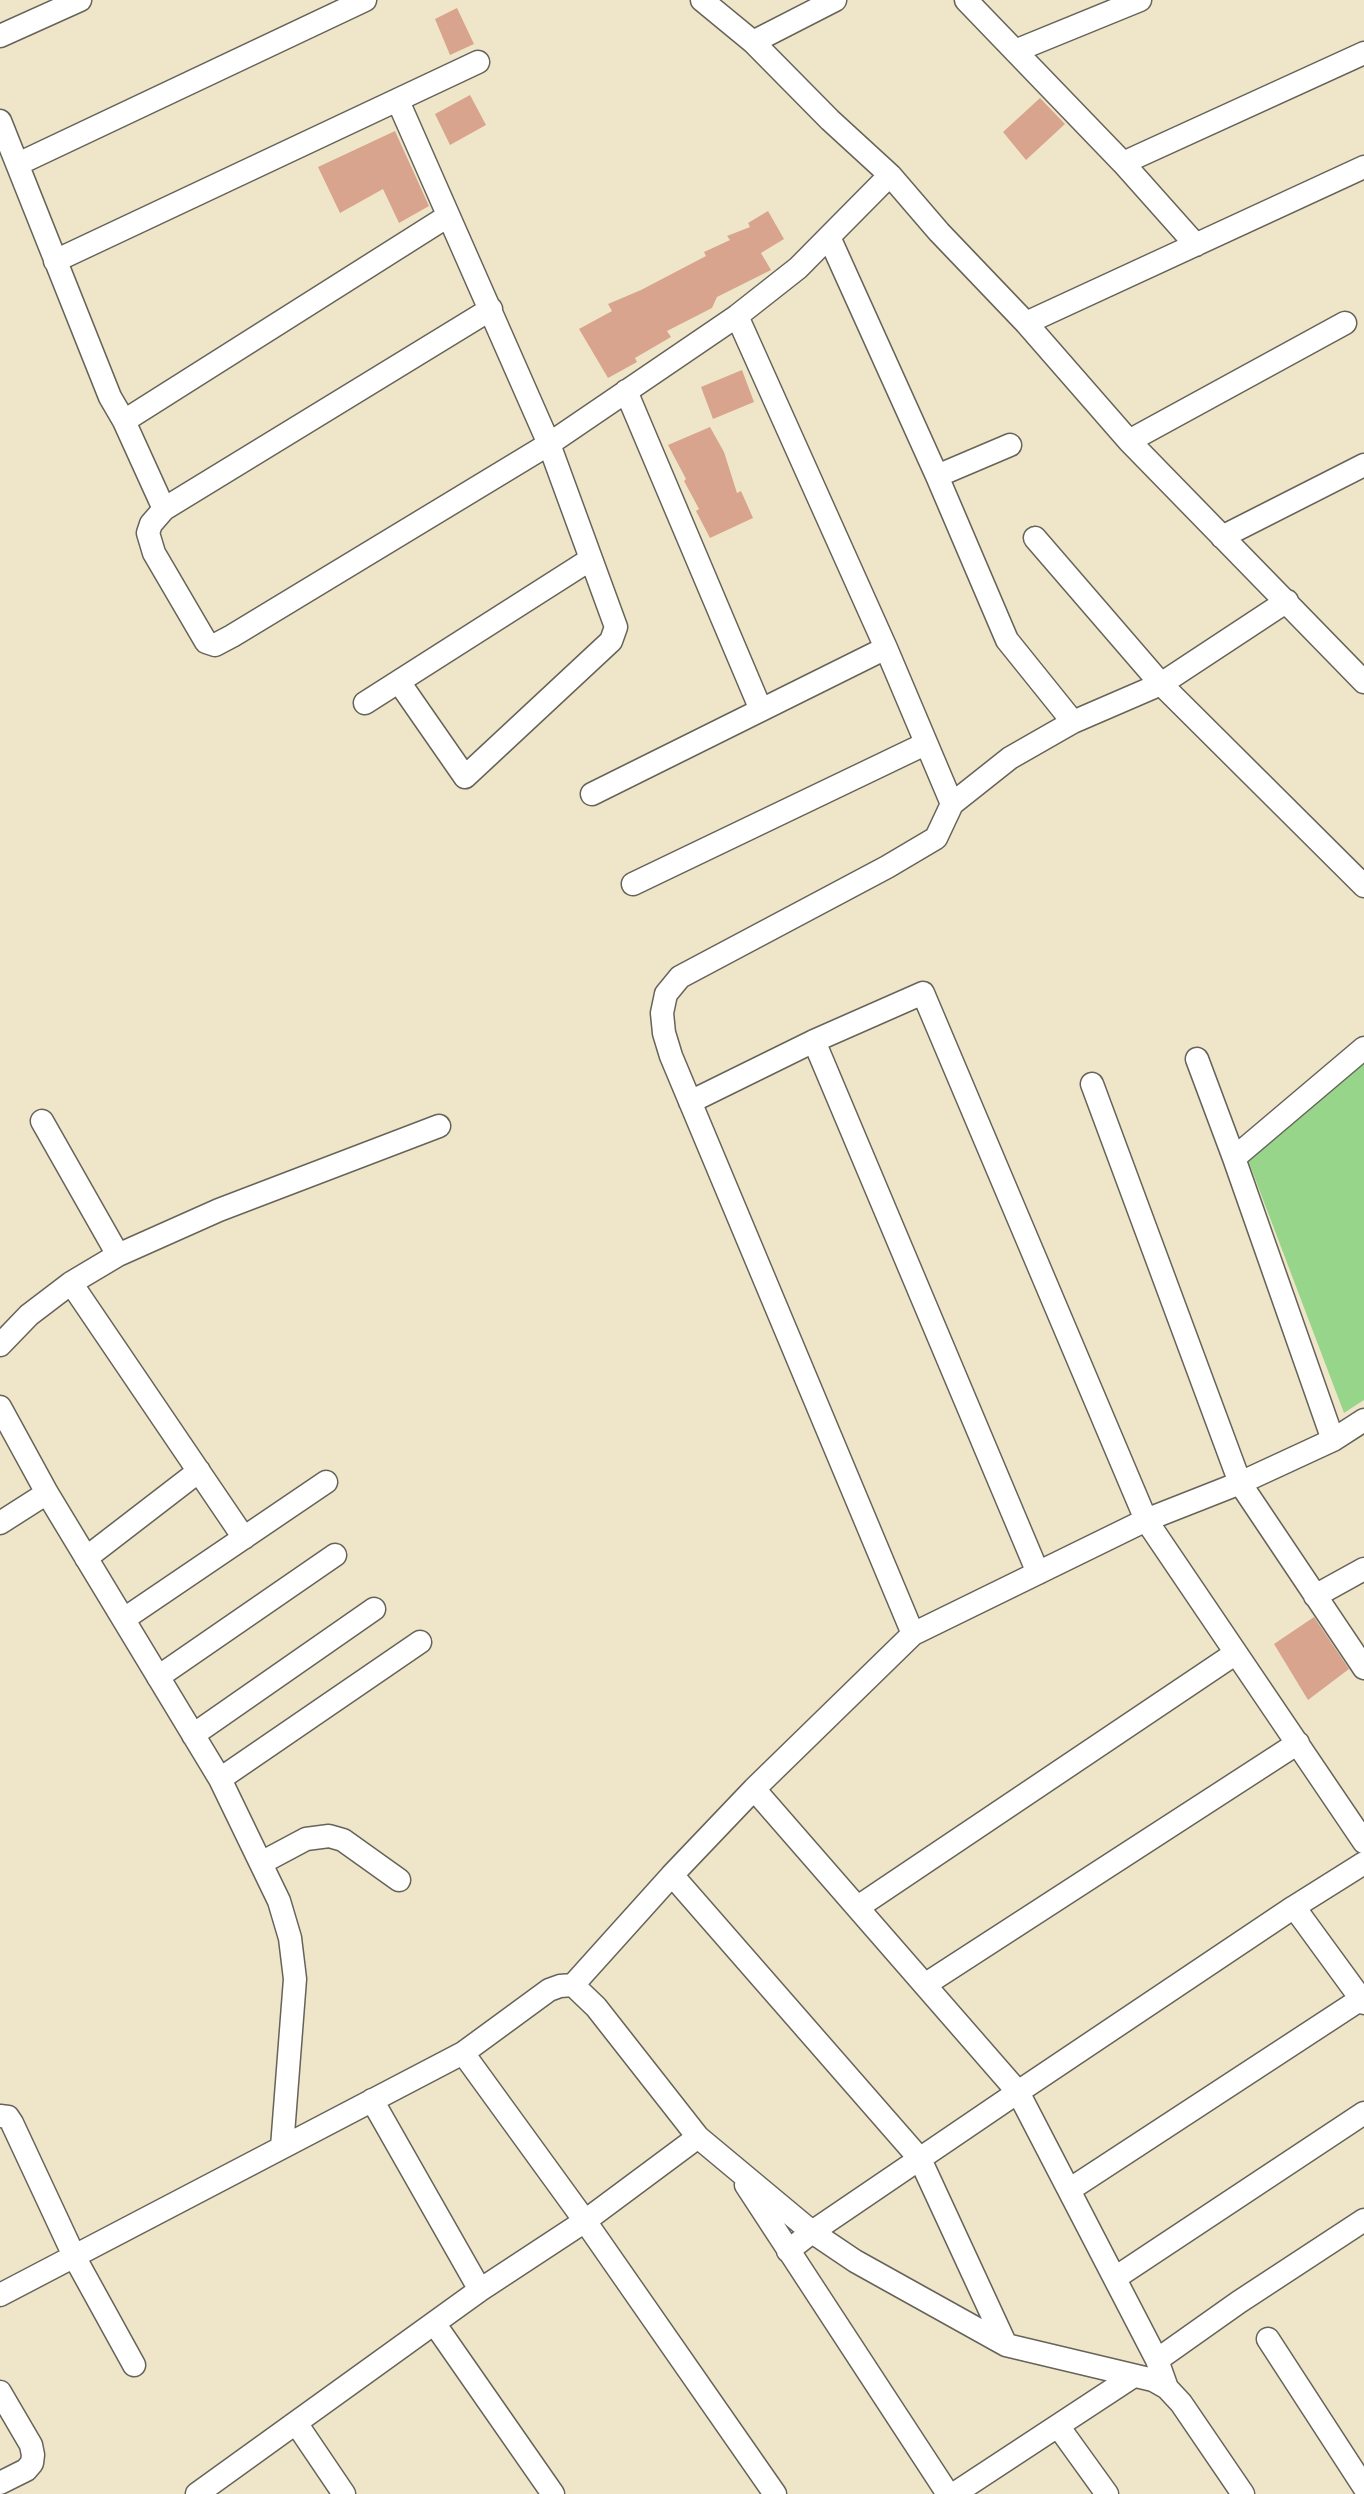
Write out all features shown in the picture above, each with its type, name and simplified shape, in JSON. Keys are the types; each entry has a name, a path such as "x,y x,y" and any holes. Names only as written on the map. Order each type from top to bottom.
{"street":[{"path":"0,36 80,0"},
{"path":"18,164 365,0"},
{"path":"702,0 753,42 830,120 890,175 939,232 1026,323 1129,440 1364,682"},
{"path":"753,42 835,0"},
{"path":"966,0 1123,163 1196,246"},
{"path":"1015,51 1140,0"},
{"path":"1123,163 1364,53"},
{"path":"55,261 478,62"},
{"path":"398,101 549,444 616,627 611,641 465,776 399,682"},
{"path":"0,121 110,397 124,421 164,510"},
{"path":"1026,323 1364,168"},
{"path":"491,310 164,510 150,524 149,542 206,642 215,645 549,444 737,316 798,268 890,175"},
{"path":"124,421 448,216"},
{"path":"829,237 937,476 1007,640 1073,722"},
{"path":"737,316 886,648 952,804"},
{"path":"1129,440 1345,322"},
{"path":"626,391 761,710"},
{"path":"937,476 1010,445"},
{"path":"1222,536 1364,465"},
{"path":"1035,538 1161,684 1364,886"},
{"path":"365,703 591,559"},
{"path":"913,1634 690,1102 664,1033 662,1013 670,987 680,976 888,867 936,838 952,804 1010,758 1073,722 1161,684 1287,601"},
{"path":"592,794 886,648"},
{"path":"634,884 925,744"},
{"path":"690,1102 814,1041 923,993 1146,1520 1364,1842"},
{"path":"814,1041 1038,1573"},
{"path":"1234,1158 1364,1048"},
{"path":"1196,1060 1234,1158 1333,1440"},
{"path":"1092,1084 1240,1483 1364,1668"},
{"path":"42,1121 118,1254"},
{"path":"0,1345 29,1315 71,1283 118,1254 219,1210 439,1126"},
{"path":"71,1283 244,1538"},
{"path":"0,1407 47,1493 220,1779 279,1901 290,1938 294,1979 282,2147"},
{"path":"0,2295 463,2053 549,1990 560,1986 573,1985 672,1875 754,1789 913,1634 1146,1520 1240,1483 1333,1440 1364,1420"},
{"path":"86,1558 199,1471"},
{"path":"124,1619 326,1482"},
{"path":"0,1523 47,1493"},
{"path":"158,1677 335,1555"},
{"path":"1314,1596 1364,1569"},
{"path":"193,1735 374,1609"},
{"path":"220,1779 420,1642"},
{"path":"858,1907 1236,1653"},
{"path":"926,1984 1298,1743"},
{"path":"754,1789 926,1984 1018,2092 1157,2360 1167,2388"},
{"path":"261,1864 306,1839 329,1836 343,1840 399,1880"},
{"path":"788,2251 812,2232 1018,2092 1294,1907 1364,1863"},
{"path":"672,1875 920,2159 1006,2345"},
{"path":"1069,2190 1363,2001 1294,1907"},
{"path":"573,1985 596,2007 698,2138 812,2232 855,2261 1006,2345 1132,2377 1153,2380 1167,2388 1181,2403 1243,2494"},
{"path":"463,2053 585,2220 775,2494"},
{"path":"372,2100 480,2290"},
{"path":"1114,2278 1364,2113"},
{"path":"0,2116 8,2117 12,2123 74,2258 134,2365"},
{"path":"197,2494 480,2290 585,2220 698,2138"},
{"path":"735,2169 948,2494"},
{"path":"1157,2360 1239,2302 1364,2220"},
{"path":"434,2323 553,2494"},
{"path":"1268,2339 1364,2487"},
{"path":"954,2494 1132,2377"},
{"path":"0,2392 31,2445 34,2455 32,2463 26,2470 0,2483"},
{"path":"296,2423 344,2494"},
{"path":"1058,2426 1107,2494"}],"green space":[{"path":"1364,1061 1364,1400 1344,1413 1248,1160"}],"building":[{"path":"457,8 474,44 450,55 435,19"},
{"path":"470,95 486,125 450,145 435,114"},
{"path":"1040,98 1065,124 1026,160 1003,132"},
{"path":"395,131 429,206 399,223 383,189 340,213 318,167"},
{"path":"768,211 784,239 761,253 771,270 717,297 712,308 667,331 671,337 635,358 637,362 608,378 579,329 612,311 608,304 641,290 706,256 704,252 730,240 727,236 750,227 748,223"},
{"path":"742,370 754,402 713,419 701,387"},
{"path":"710,427 724,452 737,493 741,491 753,518 710,538 696,511 699,509 684,481 686,479 668,445"},
{"path":"1314,1617 1349,1669 1308,1700 1274,1644"}]}
